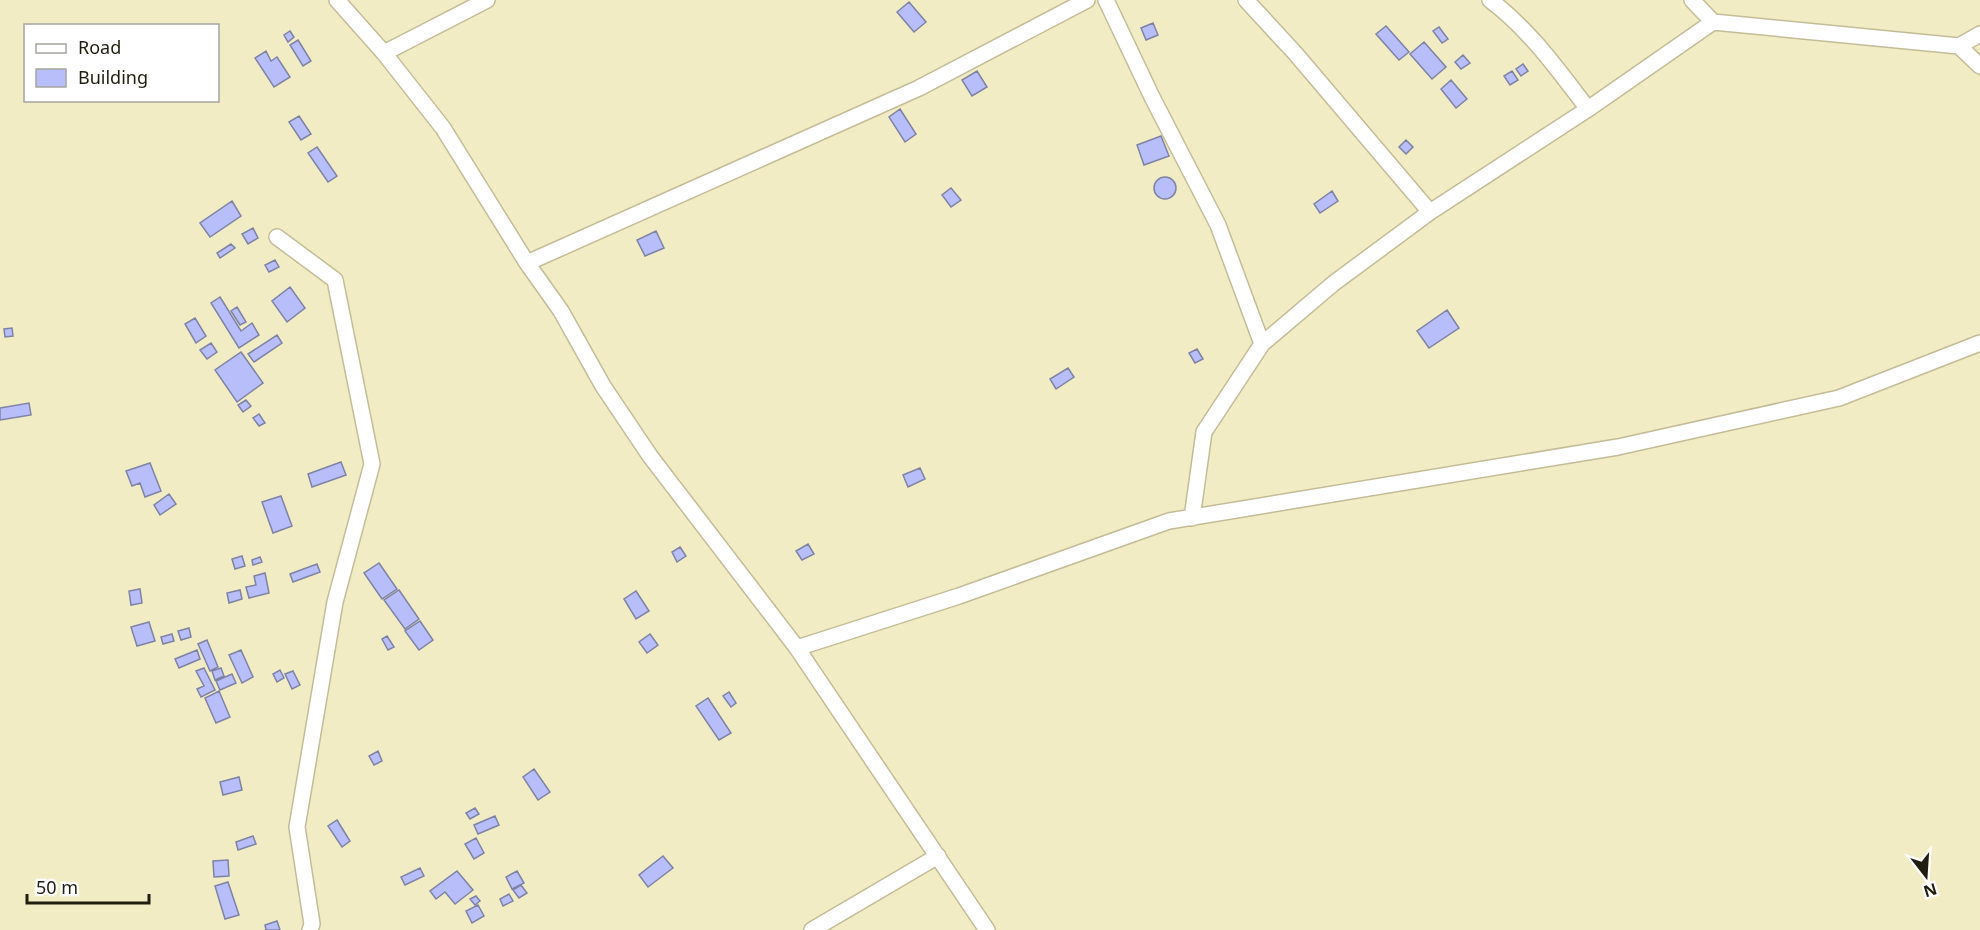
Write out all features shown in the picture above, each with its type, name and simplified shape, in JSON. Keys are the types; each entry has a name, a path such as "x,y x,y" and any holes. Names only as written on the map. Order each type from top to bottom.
{"street":[{"path":"338,0 384,53 443,128 527,262 561,311 603,386 650,456 798,648 987,930"},
{"path":"384,53 487,0"},
{"path":"527,262 919,88 1087,0"},
{"path":"1106,0 1152,98 1218,225 1262,344"},
{"path":"1246,0 1295,53 1430,212"},
{"path":"1490,0 1510,15 1540,47 1588,110"},
{"path":"1692,0 1713,22"},
{"path":"1192,518 1204,432 1262,344 1334,283 1430,212 1588,110 1713,22 1959,46 1980,34"},
{"path":"1959,46 1980,66"},
{"path":"277,237 335,280 372,464 335,602 297,827 312,924 310,930"},
{"path":"798,648 959,596 1169,521 1618,447 1839,398 1980,343"},
{"path":"812,930 938,856"}],"building":[{"path":"909,2 926,22 914,32 897,12"},
{"path":"1153,23 1158,35 1146,40 1141,28"},
{"path":"1386,26 1409,52 1399,60 1376,34"},
{"path":"1439,27 1448,39 1442,43 1433,31"},
{"path":"290,31 294,37 288,42 284,35"},
{"path":"298,40 311,61 303,66 290,45"},
{"path":"1424,42 1446,67 1432,79 1410,54"},
{"path":"266,51 271,61 277,57 290,77 274,87 255,58"},
{"path":"1463,55 1470,63 1461,69 1455,62"},
{"path":"1523,64 1528,71 1521,76 1516,69"},
{"path":"977,71 987,87 972,96 962,80"},
{"path":"1512,71 1518,80 1510,85 1504,76"},
{"path":"1451,80 1467,99 1456,108 1441,89"},
{"path":"900,109 916,134 905,142 889,117"},
{"path":"299,116 311,134 301,140 289,122"},
{"path":"1161,136 1169,156 1144,165 1137,145"},
{"path":"1406,140 1413,147 1406,154 1399,147"},
{"path":"317,147 337,176 328,182 308,153"},
{"path":"1165,177 1173,180 1176,188 1173,196 1165,199 1157,196 1154,188 1157,180"},
{"path":"951,188 961,200 951,207 942,195"},
{"path":"1332,191 1338,201 1320,213 1314,204"},
{"path":"232,201 241,216 210,237 200,223"},
{"path":"253,228 258,238 248,244 242,234"},
{"path":"656,231 664,248 645,256 637,240"},
{"path":"231,244 235,248 220,258 217,253"},
{"path":"275,260 279,267 269,272 265,265"},
{"path":"290,287 305,308 287,322 272,301"},
{"path":"220,297 241,331 252,323 259,335 239,348 211,303"},
{"path":"237,307 246,322 240,325 231,311"},
{"path":"1447,310 1459,328 1429,348 1417,331"},
{"path":"195,318 206,336 196,343 185,324"},
{"path":"12,328 13,336 5,337 4,329"},
{"path":"277,335 282,343 254,362 248,354"},
{"path":"211,343 217,352 207,359 200,350"},
{"path":"1197,349 1203,359 1195,363 1189,353"},
{"path":"241,352 263,383 237,402 215,370"},
{"path":"1068,368 1074,377 1056,389 1050,379"},
{"path":"246,400 251,406 243,412 238,405"},
{"path":"29,403 31,415 0,420 0,408"},
{"path":"259,414 265,423 259,426 253,418"},
{"path":"341,462 346,475 312,487 308,474"},
{"path":"150,463 161,491 145,497 140,483 132,486 126,471"},
{"path":"920,468 925,479 908,487 903,475"},
{"path":"169,494 176,504 160,515 154,505"},
{"path":"281,496 292,526 273,533 262,502"},
{"path":"808,544 814,554 802,560 796,551"},
{"path":"680,547 686,556 677,562 672,552"},
{"path":"242,556 245,566 235,569 232,559"},
{"path":"260,557 262,562 253,565 252,560"},
{"path":"379,563 397,589 382,599 364,573"},
{"path":"317,564 320,572 293,582 290,574"},
{"path":"265,573 269,593 249,598 246,587 256,585 254,576"},
{"path":"140,589 142,603 131,605 129,591"},
{"path":"240,590 242,599 229,603 227,593"},
{"path":"399,590 419,619 405,629 384,600"},
{"path":"636,591 649,611 636,619 624,599"},
{"path":"420,621 433,640 419,650 405,631"},
{"path":"149,622 155,641 137,646 131,627"},
{"path":"189,628 191,637 181,640 178,631"},
{"path":"172,634 174,641 163,644 161,637"},
{"path":"650,634 658,645 647,653 639,642"},
{"path":"387,636 394,647 388,650 382,639"},
{"path":"207,640 218,667 210,671 198,644"},
{"path":"197,650 200,659 179,668 175,659"},
{"path":"241,650 253,677 242,683 229,655"},
{"path":"204,668 215,690 201,697 197,689 204,686 196,671"},
{"path":"221,668 224,676 215,680 212,671"},
{"path":"280,670 284,678 277,682 273,674"},
{"path":"293,671 300,685 292,689 285,674"},
{"path":"232,674 236,683 220,690 216,681"},
{"path":"219,691 230,717 216,723 205,698"},
{"path":"729,692 736,703 731,707 723,696"},
{"path":"708,698 731,733 719,740 696,706"},
{"path":"378,751 382,761 374,765 369,756"},
{"path":"534,769 550,792 538,800 523,777"},
{"path":"239,777 242,790 223,795 220,782"},
{"path":"475,808 479,814 470,819 466,813"},
{"path":"495,816 499,825 478,834 474,825"},
{"path":"337,820 350,841 342,847 328,826"},
{"path":"253,836 256,844 238,850 236,842"},
{"path":"476,838 484,853 474,859 465,844"},
{"path":"663,856 673,868 648,887 639,875"},
{"path":"228,860 229,876 214,877 213,861"},
{"path":"420,868 424,876 405,885 401,877"},
{"path":"457,871 473,890 455,904 445,892 436,899 430,891"},
{"path":"517,871 524,883 512,889 506,877"},
{"path":"228,882 239,915 225,919 215,886"},
{"path":"521,885 527,893 519,898 513,890"},
{"path":"509,894 513,901 503,906 500,899"},
{"path":"476,896 480,901 475,905 470,899"},
{"path":"478,905 484,916 472,923 466,911"},
{"path":"277,921 280,930 266,930 265,925"}]}
